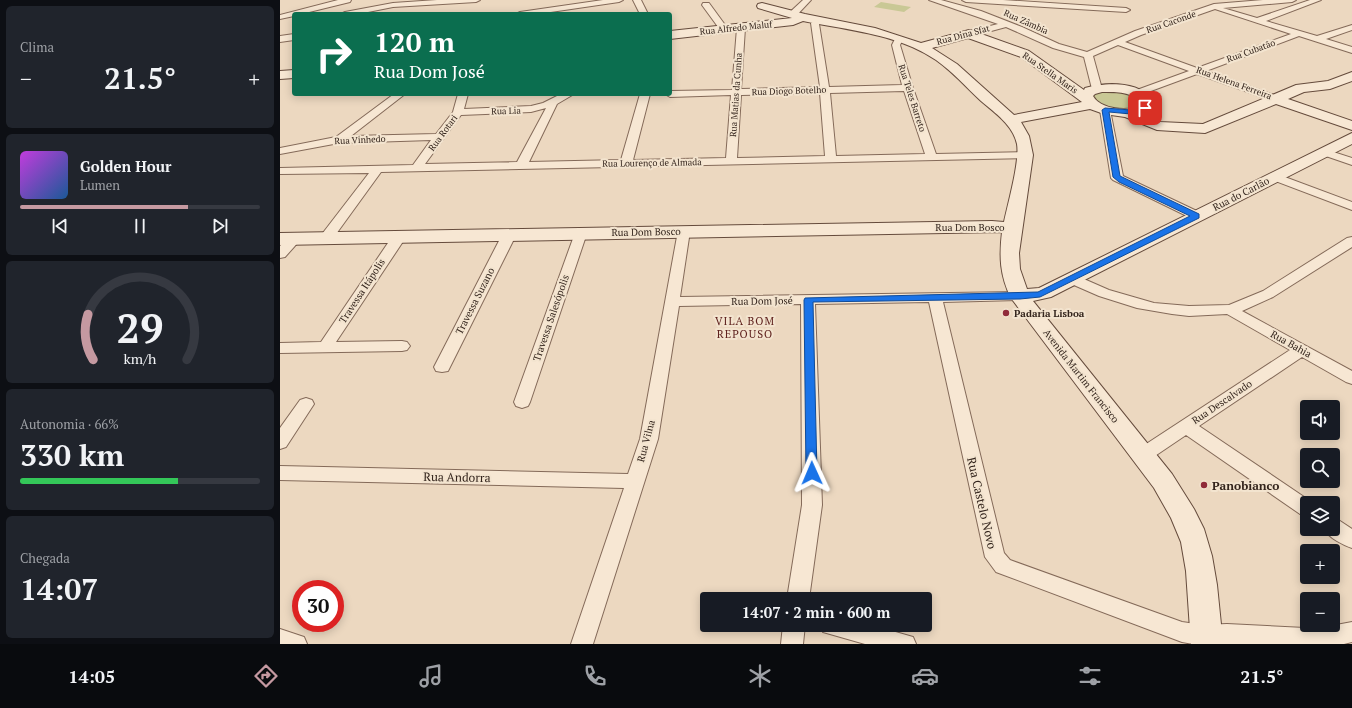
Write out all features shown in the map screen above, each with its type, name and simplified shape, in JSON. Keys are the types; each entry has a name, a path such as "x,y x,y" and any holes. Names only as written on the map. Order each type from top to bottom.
{"street":[{"path":"300,12 347,0"},
{"path":"393,5 408,0"},
{"path":"356,12 393,5 476,0"},
{"path":"558,0 560,9"},
{"path":"536,12 619,0"},
{"path":"637,0 643,12"},
{"path":"796,18 807,0"},
{"name":"Rua Zâmbia","path":"934,0 978,13 1056,46 1088,55"},
{"path":"966,0 1126,10"},
{"name":"Rua Caconde","path":"1088,55 1150,28 1213,7 1292,0"},
{"path":"1300,0 1314,1"},
{"path":"1257,21 1314,1"},
{"name":"Avenida Martim Francisco","path":"758,3 767,10 781,17 851,27 899,39 933,53 952,67 1011,120 1023,137 1025,155 1009,262 1015,286 1027,307 1163,481 1180,508 1191,530 1201,575 1206,640"},
{"path":"706,5 724,29"},
{"path":"1213,7 1352,50"},
{"path":"280,17 292,14"},
{"name":"Rua Alfredo Maluf","path":"672,35 741,28 796,18"},
{"path":"819,22 831,159"},
{"name":"Rua Dina Sfat","path":"920,47 1007,24"},
{"path":"1318,39 1352,27"},
{"name":"Rua Matias da Cunha","path":"731,162 735,92 741,28"},
{"name":"Rua Stella Maris","path":"969,34 1025,54 1089,101 1105,110 1127,112"},
{"name":"Rua Cubatão","path":"1137,93 1298,34"},
{"path":"280,39 292,37"},
{"name":"Rua Teles Barreto","path":"899,39 896,45 908,88 932,157"},
{"name":"Rua Helena Ferreira","path":"1116,42 1352,126"},
{"path":"1088,55 1097,88"},
{"path":"280,75 292,74"},
{"path":"1127,112 1157,126 1205,128 1301,88 1330,85 1352,76"},
{"name":"Rua Diogo Botelho","path":"672,94 908,88"},
{"path":"1011,120 1089,101 1088,92 1097,88 1117,88 1137,93 1146,100 1147,106 1138,111 1127,112"},
{"path":"339,140 397,96"},
{"name":"Rua Rotari","path":"416,169 458,112 462,96"},
{"name":"Rua Lia","path":"458,112 526,110 542,107 565,96"},
{"path":"626,164 644,96"},
{"path":"521,166 549,113 553,102"},
{"path":"1105,110 1117,178 1196,216"},
{"name":"Rua Vinhedo","path":"280,151 339,140 440,137"},
{"name":"Rua do Carlão","path":"1020,296 1040,294 1072,279 1352,138"},
{"path":"1324,152 1352,162"},
{"name":"Rua Lourenço de Almada","path":"280,171 1025,155"},
{"path":"326,238 377,170"},
{"path":"1274,177 1352,206"},
{"name":"Rua Dom Bosco","path":"287,239 992,226 1013,228"},
{"name":"Rua Vilna","path":"582,644 634,481 649,439 684,232"},
{"name":"Travessa Salesópolis","path":"522,402 581,233"},
{"name":"Travessa Suzano","path":"442,367 509,235"},
{"name":"Travessa Itápolis","path":"326,346 399,236"},
{"path":"280,254 287,239"},
{"path":"1072,279 1107,296 1151,307 1181,311 1230,310 1258,300 1352,241"},
{"name":"Rua Dom José","path":"672,302 1020,296"},
{"name":"Rua Castelo Novo","path":"935,298 995,557 1003,566 1015,572 1206,640 1226,634 1269,638 1304,639 1337,636 1352,632"},
{"path":"799,592 812,505 808,300"},
{"name":"Rua Bahia","path":"1230,310 1352,378"},
{"path":"280,348 326,346 402,346"},
{"name":"Rua Descalvado","path":"1143,455 1301,350"},
{"path":"280,442 306,404"},
{"path":"1186,426 1300,504"},
{"name":"Rua Andorra","path":"280,473 634,481"},
{"path":"1340,532 1352,540"},
{"path":"792,644 793,632"},
{"path":"858,632 905,644"},
{"path":"280,639 296,644"}],"shaded area":[{"path":"881,2 911,7 904,12 874,7"},
{"path":"1105,90 1133,94 1141,103 1129,108 1117,108 1105,105 1094,99 1095,93"}],"place":[{"name":"Padaria Lisboa","path":"1006,313"},
{"name":"Panobianco","path":"1204,485"}],"district":[{"name":"VILA BOM REPOUSO","path":"745,327"}],"route":[{"path":"812,473 808,300 1034,296 1044,293 1196,216 1117,178 1105,110 1131,112 1145,108"}]}
